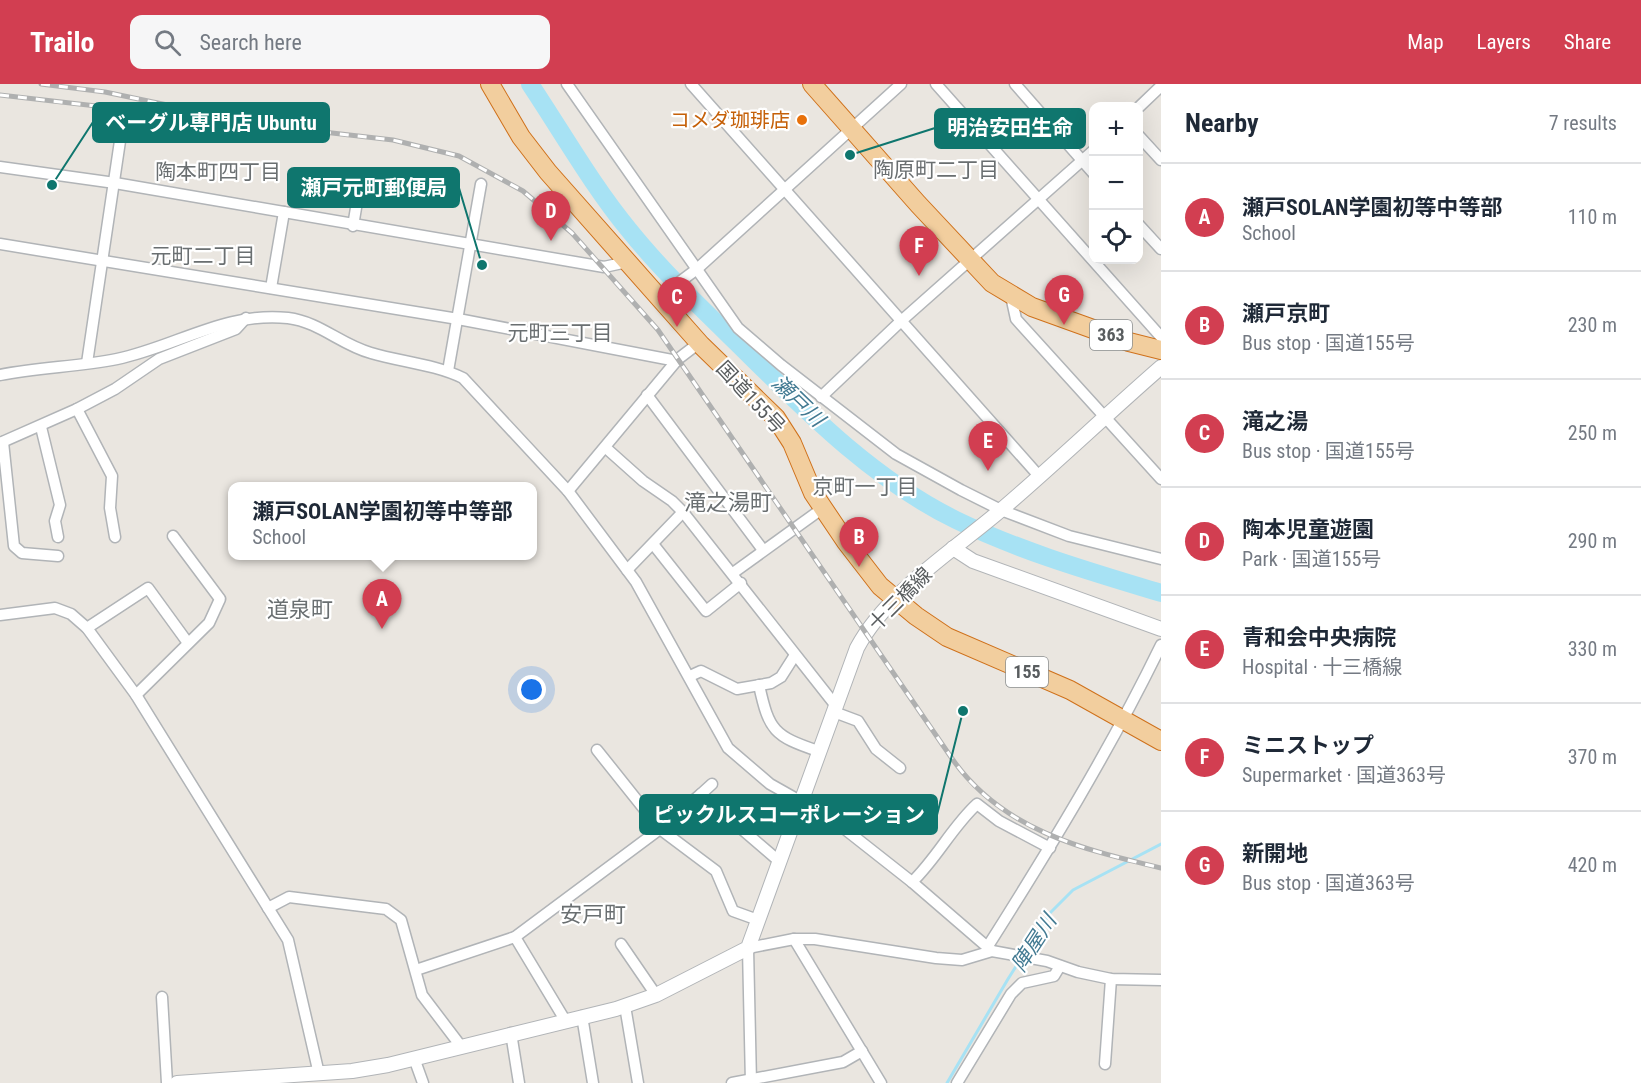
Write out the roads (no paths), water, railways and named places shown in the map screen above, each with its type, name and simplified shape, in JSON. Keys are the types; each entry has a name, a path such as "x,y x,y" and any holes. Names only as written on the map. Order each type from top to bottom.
{"highway":[{"name":"国道155号","path":"490,84 530,151 627,262 663,295 701,345 784,428 823,508 868,571 895,599 916,616 961,645 1070,690 1161,741"},
{"name":"363","path":"812,84 992,283 1032,307 1129,342 1161,350"}],"street":[{"path":"567,84 694,271 738,328 821,397 896,454 997,513 1069,536 1161,559"},
{"path":"691,84 1039,476"},
{"path":"663,295 694,271 901,84"},
{"path":"936,84 1161,337"},
{"path":"1015,84 1089,169"},
{"path":"1143,103 1161,86"},
{"path":"1143,140 1161,160"},
{"path":"87,363 120,141"},
{"path":"821,397 900,322 1089,155"},
{"path":"0,167 115,183 353,226 471,243 604,267 627,262"},
{"path":"353,226 361,178"},
{"path":"448,371 481,184"},
{"path":"271,288 284,212"},
{"path":"1143,229 1161,249"},
{"path":"0,244 458,319 676,361"},
{"path":"1011,296 1016,319 1161,479"},
{"path":"58,556 22,553 14,546 1,443 41,427 115,389 159,359 236,329 246,318"},
{"path":"0,375 119,358 224,322 246,318 290,318 323,328 347,344 368,353 448,371 463,378 568,491 627,570 690,676 728,748 770,784 832,819 990,948 1111,980 1161,980"},
{"path":"568,491 676,361 687,351 701,345"},
{"name":"十三橋線","path":"748,948 780,862 799,801 866,632 895,599 997,513 1161,367"},
{"path":"647,395 763,550"},
{"path":"77,409 112,477 110,508 115,537"},
{"path":"41,427 60,505 55,521 58,537"},
{"path":"606,448 683,512 741,583 835,709 858,721 876,749 900,768"},
{"path":"733,573 823,508"},
{"path":"627,570 683,512"},
{"path":"136,695 208,622 220,599 173,536"},
{"path":"652,544 706,610 741,583"},
{"path":"957,546 973,561 1161,630"},
{"path":"87,627 148,588 188,643"},
{"path":"0,615 55,608 71,614 87,627 136,695 288,940 319,1074"},
{"path":"177,1083 270,1080 370,1068 414,1058 625,1006 656,995 748,948 794,939 814,939 962,960 990,948 1124,720 1161,645"},
{"path":"690,676 700,671 737,688 759,685 781,677 795,655"},
{"path":"759,685 766,715 784,740 818,751"},
{"path":"597,750 660,829 716,871 733,911 759,920"},
{"path":"416,970 515,937 660,829 712,784"},
{"path":"701,794 780,862"},
{"path":"912,882 930,864 958,825 977,804 1005,824 1050,849"},
{"path":"268,908 289,897 386,909 401,920 422,995 460,1045"},
{"path":"515,937 565,1020"},
{"path":"794,939 881,1083"},
{"path":"621,944 656,995"},
{"path":"748,948 750,1081"},
{"path":"957,1083 1011,994 1022,983 1054,976 1060,966"},
{"path":"1105,1064 1111,980"},
{"path":"162,997 167,1083"},
{"path":"625,1006 638,1083"},
{"path":"582,1016 593,1083"},
{"path":"511,1033 519,1083"},
{"path":"732,1083 843,1062 862,1051"},
{"path":"414,1058 423,1083"}],"waterway":[{"name":"瀬戸川","path":"530,84 602,195 655,260 789,394 840,441 896,484 956,520 1057,561 1161,593"},
{"name":"陣屋川","path":"947,1083 1050,913 1073,890 1161,844"}],"railway":[{"path":"41,84 105,92 177,107"},
{"path":"0,95 393,140 459,156 523,191 572,233 658,330 953,760 973,784 995,804 1046,833 1102,853 1161,868"}],"place":[{"name":"コメダ珈琲店","path":"802,120"},
{"name":"明治安田生命","path":"850,155"},
{"name":"ベーグル専門店 Ubuntu","path":"52,185"},
{"name":"陶本児童遊園","path":"551,241"},
{"name":"瀬戸元町郵便局","path":"482,265"},
{"name":"ミニストップ","path":"919,276"},
{"name":"新開地","path":"1064,325"},
{"name":"滝之湯","path":"677,327"},
{"name":"青和会中央病院","path":"988,471"},
{"name":"瀬戸京町","path":"859,567"},
{"name":"瀬戸SOLAN学園初等中等部","path":"382,629"},
{"name":"ピックルスコーポレーション","path":"963,711"}],"district":[{"name":"陶原町二丁目","path":"936,170"},
{"name":"陶本町四丁目","path":"218,172"},
{"name":"元町二丁目","path":"203,256"},
{"name":"元町三丁目","path":"560,333"},
{"name":"京町一丁目","path":"865,487"},
{"name":"滝之湯町","path":"728,502"},
{"name":"道泉町","path":"300,609"},
{"name":"安戸町","path":"593,914"}]}
